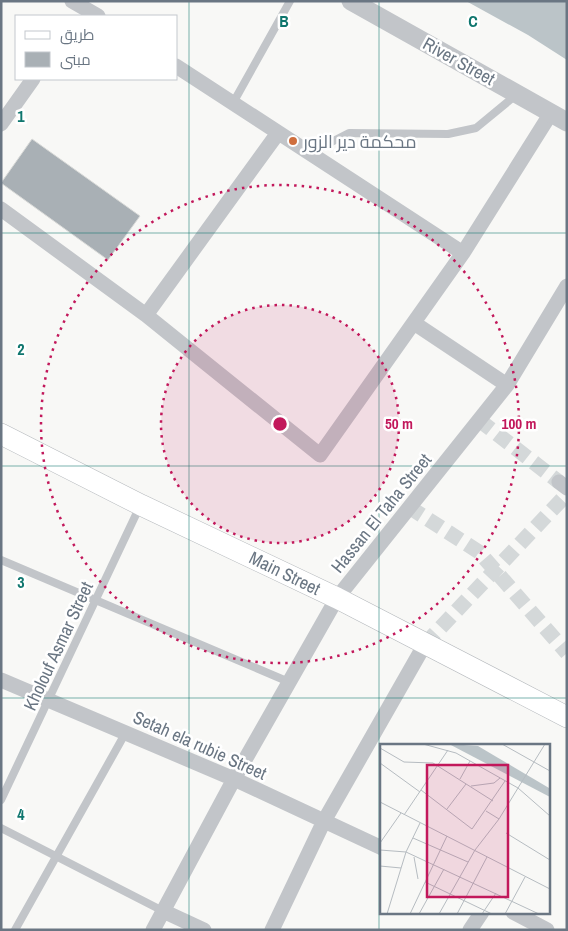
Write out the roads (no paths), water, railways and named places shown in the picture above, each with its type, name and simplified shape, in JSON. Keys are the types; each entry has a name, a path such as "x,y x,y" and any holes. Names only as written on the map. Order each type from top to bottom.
{"main road":[{"name":"Main Street","path":"1,434 336,598 567,717"}],"street":[{"name":"River Street","path":"351,1 559,117"},
{"path":"80,6 96,15"},
{"path":"178,67 463,253"},
{"path":"1,124 32,80"},
{"path":"1,209 146,315 320,455 559,117"},
{"path":"146,315 278,133"},
{"name":"Hassan El Taha Street","path":"153,930 336,598 507,385 567,286"},
{"path":"414,322 507,385"},
{"path":"272,930 324,821 425,644"},
{"name":"Setah ela rubie Street","path":"1,680 126,732 380,847"},
{"path":"163,911 204,930"},
{"path":"470,930 481,914"},
{"path":"518,914 548,930"}],"lane":[{"path":"232,103 290,1"},
{"path":"309,153 349,133 448,134 476,128 518,94"},
{"name":"Kholouf Asmar Street","path":"1,800 141,504"},
{"path":"1,560 289,682"},
{"path":"15,930 126,732"},
{"path":"1,828 163,911"}],"tunnel":[{"path":"479,420 559,482"},
{"path":"425,644 567,494"},
{"path":"409,507 479,552 567,653"}],"place":[{"name":"محكمة دير الزور","path":"293,141"}]}
